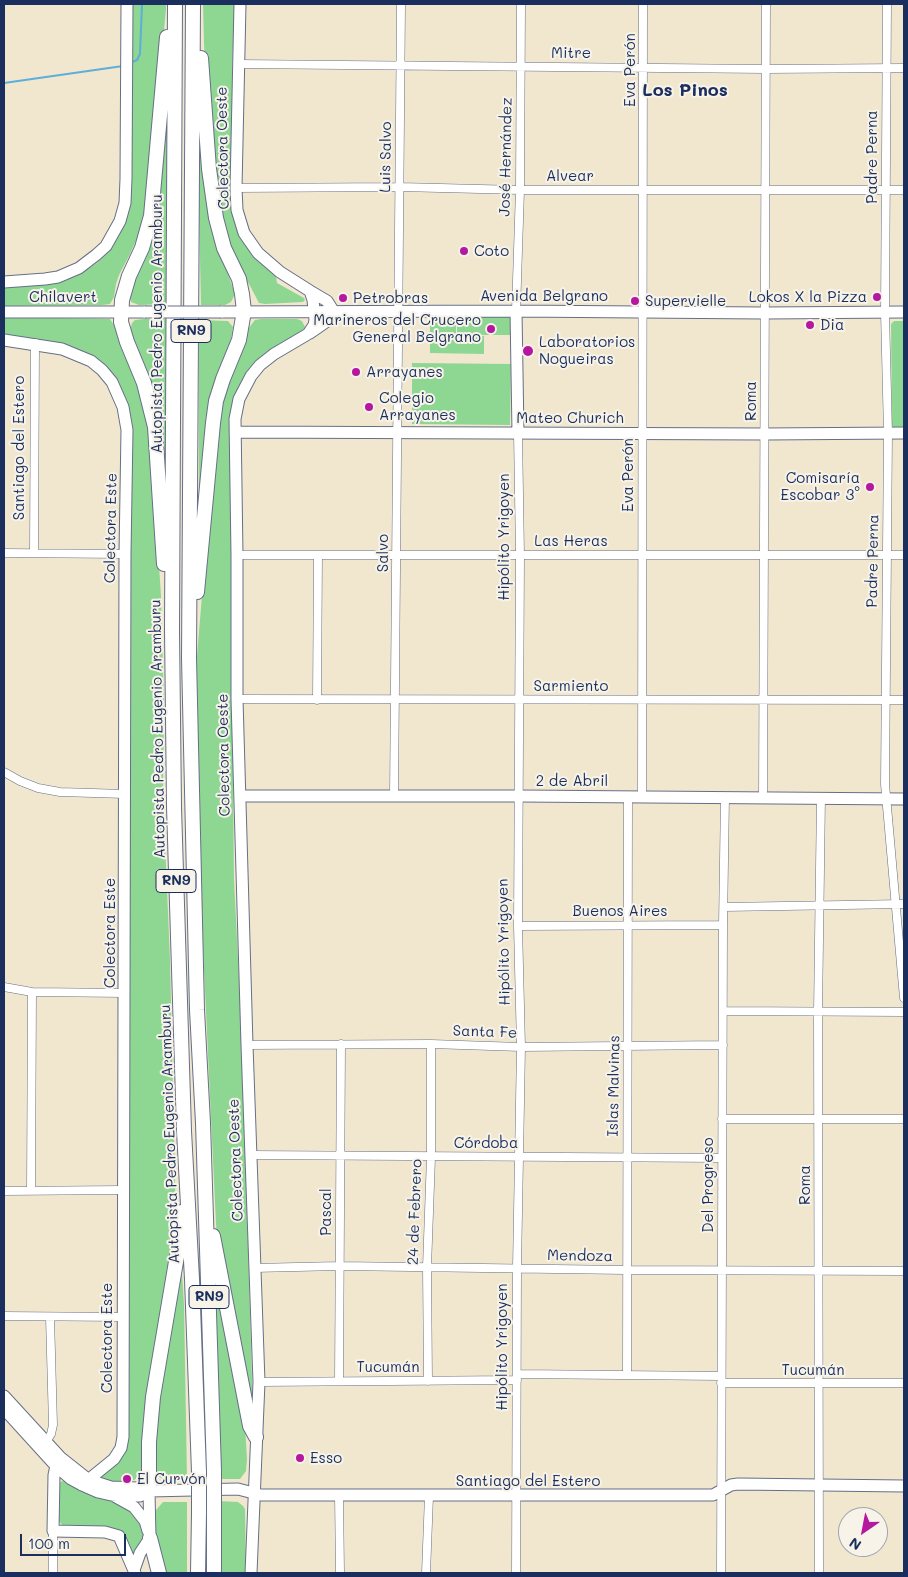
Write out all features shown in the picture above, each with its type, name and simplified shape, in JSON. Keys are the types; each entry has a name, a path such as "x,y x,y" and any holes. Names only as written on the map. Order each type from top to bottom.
{"highway":[{"path":"170,4 151,216 142,248 129,276 122,300 121,322 144,383 155,427 164,558 172,630"},
{"name":"Autopista Pedro Eugenio Aramburu","path":"175,4 172,630 174,808 184,1131 192,1279 199,1513 198,1573"},
{"name":"RN9","path":"193,4 189,658 193,854 214,1471 214,1573"},
{"path":"189,658 200,568 212,423 223,379 239,340 244,311 239,278 224,248 212,193 197,4"},
{"path":"203,1123 212,1233 250,1426 256,1437"},
{"path":"149,1491 150,1422 154,1388 178,1250 184,1131"},
{"path":"150,1538 159,1573"}],"street":[{"path":"4,282 45,279 68,273 96,256 114,233 125,203 127,4"},
{"name":"Colectora Oeste","path":"240,4 236,188 237,210 240,221 244,233 265,259 280,272 327,301 334,312 333,317 260,365 244,387 236,407 237,699 246,1044 258,1382 250,1573"},
{"name":"Luis Salvo","path":"399,311 401,4"},
{"name":"José Hernández","path":"516,310 520,190 521,4"},
{"name":"Eva Perón","path":"642,796 643,4"},
{"name":"Roma","path":"763,797 766,4"},
{"name":"Padre Perna","path":"887,4 885,312 888,433 885,784 900,904 904,998"},
{"name":"Mitre","path":"238,64 766,69 904,68"},
{"name":"Alvear","path":"236,188 904,190"},
{"path":"308,334 314,325 313,300 310,291"},
{"name":"Avenida Belgrano","path":"146,312 516,310 764,313 904,312"},
{"name":"Hipólito Yrigoyen","path":"516,310 520,555 518,926 520,1047 516,1268 516,1573"},
{"name":"Salvo","path":"394,796 399,311"},
{"name":"Chilavert","path":"4,312 146,312"},
{"name":"Colectora Este","path":"4,340 62,349 78,355 102,370 118,392 127,430 125,554 123,1437 121,1448 114,1460 86,1482"},
{"name":"Santiago del Estero","path":"34,553 35,344"},
{"name":"Mateo Churich","path":"235,432 904,433"},
{"path":"4,553 125,554"},
{"name":"Las Heras","path":"237,555 904,555"},
{"path":"318,555 318,700"},
{"name":"Sarmiento","path":"237,699 904,700"},
{"path":"4,772 38,788 60,792 125,794"},
{"name":"2 de Abril","path":"240,796 642,796 904,799"},
{"name":"Islas Malvinas","path":"628,796 629,1045 626,1270 628,1375"},
{"name":"Del Progreso","path":"721,1573 721,1270 725,798"},
{"name":"Roma","path":"819,1573 818,1012 821,798"},
{"path":"724,907 900,904"},
{"name":"Buenos Aires","path":"518,926 723,925"},
{"path":"4,987 32,992 125,993"},
{"path":"31,1191 32,992"},
{"path":"723,1011 904,1012"},
{"name":"Santa Fe","path":"246,1044 431,1044 520,1047 723,1045"},
{"name":"Pascal","path":"339,1381 341,1044"},
{"name":"24 de Febrero","path":"428,1381 427,1267 431,1157 431,1044"},
{"path":"722,1119 904,1119"},
{"name":"Córdoba","path":"250,1155 722,1158"},
{"path":"4,1191 123,1190"},
{"name":"Mendoza","path":"254,1268 339,1266 904,1271"},
{"path":"4,1316 122,1317"},
{"path":"46,1442 53,1426 50,1317"},
{"name":"Tucumán","path":"258,1382 428,1381 628,1375 819,1384 904,1383"},
{"path":"4,1396 46,1442 60,1463"},
{"path":"4,1409 60,1463 86,1482 111,1496 127,1502 140,1514 148,1529 150,1538"},
{"path":"53,1573 53,1482 60,1463"},
{"path":"86,1482 149,1491"},
{"name":"Santiago del Estero","path":"149,1491 238,1489 261,1495 713,1496 731,1485 738,1484 904,1486"},
{"path":"111,1496 140,1496 149,1491"},
{"path":"134,1572 140,1553 150,1538 149,1491"},
{"path":"339,1495 340,1573"},
{"path":"426,1573 429,1496"},
{"path":"53,1531 105,1532 118,1536 134,1572"}],"green space":[{"path":"131,4 166,4 166,9 149,191 143,225 119,275 114,297 110,304 102,305 4,306 4,287 60,282 82,273 97,263 110,249 123,225 129,209 131,191"},
{"path":"203,4 235,4 232,67 233,206 242,238 254,257 276,277 277,283 304,298 303,302 259,303 232,259 212,171"},
{"path":"201,96 223,260 235,294 231,302 225,305 201,305 199,212"},
{"path":"168,104 166,304 139,305 131,302 130,298"},
{"path":"457,314 515,315 515,335 457,335"},
{"path":"430,315 456,315 456,336 484,336 484,354 430,353"},
{"path":"4,317 110,319 114,325 121,348 136,378 150,426 161,596 164,706 163,794 170,960 176,1221 148,1400 143,1419 142,1470 139,1477 124,1483 111,1483 103,1480 102,1477 114,1464 127,1372 130,1008 129,415 121,388 104,367 4,337"},
{"path":"166,319 165,504 130,331 135,320"},
{"path":"297,319 302,321 305,327 275,349 239,387 232,405 230,419 234,634 234,879 242,1040 253,1412 218,1249 216,1224 203,948 196,669 217,410 247,330 255,320"},
{"path":"199,320 228,321 233,327 199,532"},
{"path":"894,321 904,321 904,429 894,428 892,425 891,324"},
{"path":"412,363 511,364 510,425 412,424"},
{"path":"181,1257 184,1304 187,1479 163,1479 158,1476 155,1470 154,1421"},
{"path":"216,1275 245,1425 246,1471 240,1479 218,1479"},
{"path":"62,1481 132,1509 144,1529 145,1537 134,1556 121,1531 113,1528 63,1526 58,1520 58,1484"},
{"path":"218,1501 238,1502 245,1509 246,1573 219,1573"},
{"path":"163,1502 187,1502 187,1573 162,1573 157,1549 155,1518 156,1510"}],"waterway":[{"path":"130,63 137,60 140,54 142,4"},
{"path":"4,83 123,66"}],"place":[{"name":"Coto","path":"464,251"},
{"name":"Lokos X la Pizza","path":"877,297"},
{"name":"Petrobras","path":"343,298"},
{"name":"Supervielle","path":"635,301"},
{"name":"Dia","path":"810,325"},
{"name":"Marineros del Crucero General Belgrano","path":"491,329"},
{"name":"Laboratorios Nogueiras","path":"528,351"},
{"name":"Arrayanes","path":"356,372"},
{"name":"Colegio Arrayanes","path":"369,407"},
{"name":"Comisaría Escobar 3°","path":"870,487"},
{"name":"Esso","path":"300,1458"},
{"name":"El Curvón","path":"127,1479"}],"district":[{"name":"Los Pinos","path":"685,90"}]}
